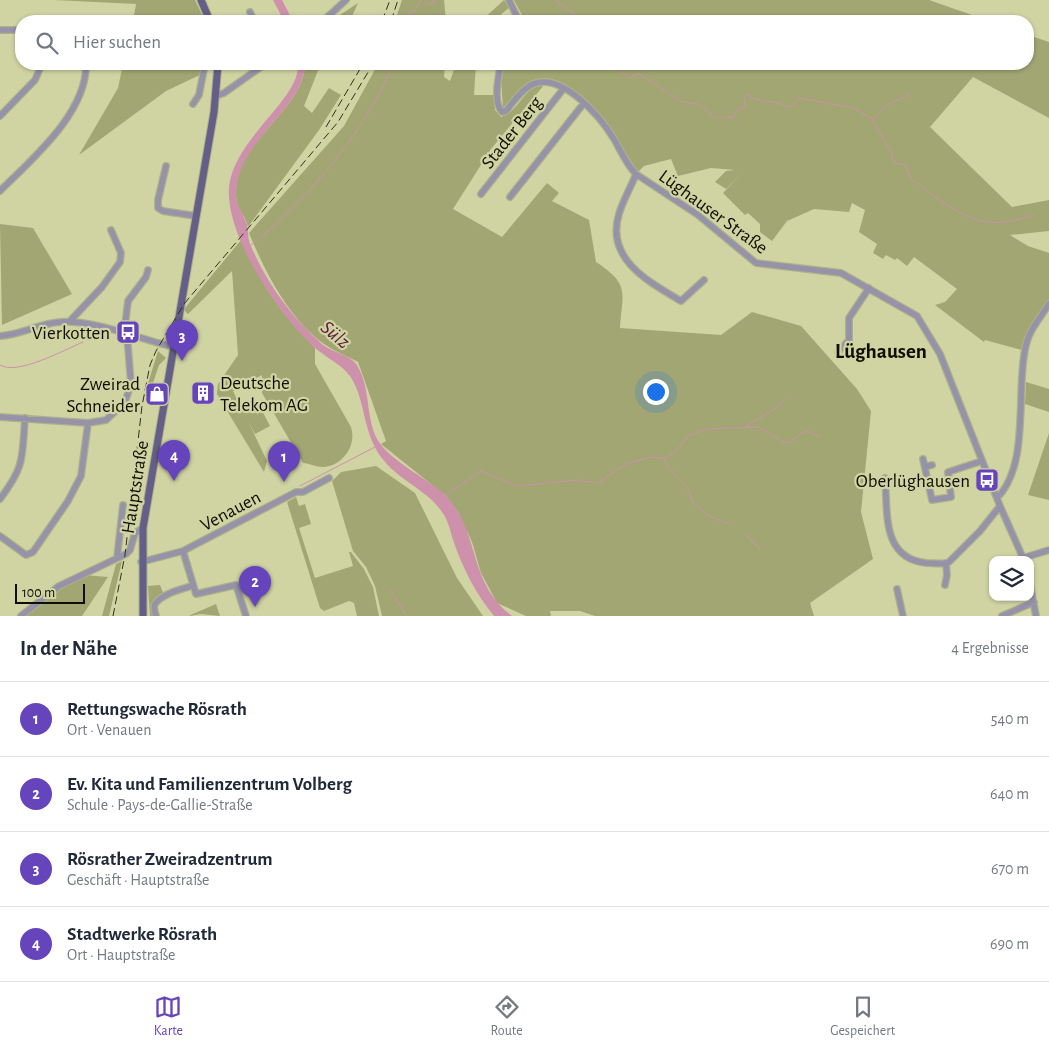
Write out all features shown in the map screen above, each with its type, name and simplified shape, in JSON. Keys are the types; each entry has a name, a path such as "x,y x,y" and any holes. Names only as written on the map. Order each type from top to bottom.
{"main road":[{"path":"201,0 207,15"},
{"name":"Hauptstraße","path":"143,616 141,562 143,528 216,96 218,70"}],"street":[{"path":"330,15 346,0"},
{"path":"509,0 516,15"},
{"path":"0,30 15,30"},
{"path":"0,116 35,80 39,70"},
{"path":"0,191 66,120 82,89 85,70"},
{"path":"193,104 200,95 204,70"},
{"path":"216,96 224,93 257,70"},
{"name":"Lüghauser Straße","path":"500,70 498,94 499,109 502,112 506,111 532,84 548,81 564,88 584,103 603,124 630,168 636,174 698,215 756,264 840,273 917,316 943,362 1000,506 1023,556"},
{"name":"Stader Berg","path":"481,194 564,88"},
{"path":"510,197 584,103"},
{"path":"166,166 158,208 163,211 196,216"},
{"path":"636,174 619,212 617,222 618,242 625,260 642,276 681,301 704,280"},
{"path":"70,321 102,287 120,262 120,253 111,230"},
{"path":"0,417 88,424 106,420 126,402 131,384 125,335 128,301 146,277 148,270"},
{"path":"838,352 850,340 849,318 869,288"},
{"path":"997,498 1004,491 1008,480 1019,435 1026,342 1049,304"},
{"path":"0,336 17,334 50,323 70,321 174,347"},
{"path":"0,499 16,478 23,460 24,418"},
{"path":"0,536 26,555 33,552 68,501 81,476 88,424"},
{"path":"923,459 932,500 951,497 948,472 982,462"},
{"path":"925,467 932,465"},
{"name":"Venauen","path":"141,562 182,552 296,492 303,492 329,478"},
{"path":"884,478 888,524 895,547 908,559 915,561 946,564 980,531 1000,506"},
{"path":"117,558 123,505"},
{"path":"21,616 59,586 128,552 135,533 143,528"},
{"path":"1032,556 1049,550"},
{"path":"182,552 192,586 198,594 236,585 246,616"},
{"path":"945,585 947,575 946,564"},
{"path":"156,616 154,608 156,603 175,591 192,586"},
{"path":"897,589 903,616"},
{"path":"1002,616 1034,602 1036,616"}],"green space":[{"path":"54,0 195,0 202,15 134,15 136,4"},
{"path":"402,0 444,0 445,15 397,15"},
{"path":"504,0 510,7 500,15 488,15"},
{"path":"514,0 929,0 972,15 522,15"},
{"path":"358,3 353,15 340,15"},
{"path":"1034,37 1049,42 1049,118 973,77 930,127 1012,207 1049,200 1049,231 1010,235 1028,246 1049,253 1049,300 1024,340 1022,350 985,340 984,342 935,305 945,302 957,289 914,257 907,266 897,258 895,260 886,255 883,259 873,253 877,244 859,232 865,210 852,203 849,212 814,209 787,221 772,241 760,232 760,224 748,213 745,215 723,193 741,174 726,189 715,182 726,171 735,170 711,168 678,176 671,159 644,166 638,172 594,109 579,94 563,83 547,78 531,81 519,90 503,108 502,70 1034,70"},
{"path":"122,70 202,70 202,74 166,91 79,155 118,88"},
{"path":"304,70 318,70 304,106 312,113 329,88 341,95 319,130 248,227 236,197 239,173 247,156 294,96 302,81"},
{"path":"375,70 445,70 444,77 450,81 454,70 476,70 474,95 494,95 495,110 501,117 513,110 531,90 537,86 544,85 491,149 453,209 502,237 547,183 559,193 552,201 589,220 596,262 620,283 623,297 620,328 721,335 752,312 801,326 857,389 871,411 861,512 873,559 810,603 814,616 595,616 580,611 550,611 551,616 526,616 497,603 481,573 472,542 458,512 446,496 381,444 386,441 358,362 324,344 300,322 279,294 249,233 344,126"},
{"path":"0,224 33,228 72,294 2,325"},
{"path":"241,240 264,285 292,323 315,348 315,364 351,427 352,441 347,453 337,463 330,466 320,467 303,463 262,393 262,375 233,391 242,409 257,401 270,426 255,434 248,421 267,461 264,472 217,394 218,384 238,355 232,271 188,314 185,308"},
{"path":"158,351 166,358 159,365 151,389 146,390"},
{"path":"1026,382 1049,389 1049,412 1025,404"},
{"path":"1049,433 1049,500 1028,495"},
{"path":"376,466 415,493 457,578 483,616 382,616 375,586 366,567 353,551 332,481 341,472"},
{"path":"296,497 299,506 305,504 311,524 299,528 315,578 353,566 349,552 351,552 364,569 373,587 379,616 357,616 354,603 349,601 324,611 320,608 287,502"},
{"path":"122,561 109,616 102,616 116,564"},
{"path":"84,575 108,577 82,616 25,616 61,589"},
{"path":"160,585 164,595 152,604 154,616 150,616 148,586"},
{"path":"216,604 220,616 201,614 188,616"}],"shaded area":[{"path":"273,0 282,0 290,15 281,15"},
{"path":"297,70 304,70 302,80 294,96 259,140 240,172 236,200 247,224 250,244 264,272 290,311 322,344 350,359 357,365 364,382 372,426 380,444 397,460 438,489 457,510 465,526 488,588 498,603 512,616 494,616 487,608 465,570 444,515 436,504 392,469 377,451 368,429 359,396 350,376 300,333 271,295 245,251 230,207 229,187 233,169 242,152 289,92 296,78"}],"waterway":[{"path":"409,15 410,12 415,11 421,0"},
{"path":"425,0 429,5 436,0"},
{"path":"555,0 576,15"},
{"path":"250,246 298,203 341,153 369,112 391,70"},
{"path":"620,70 629,78 638,73 682,102 699,104 714,117 734,117 737,109 746,107 744,99 747,94 756,99 786,107 793,105 799,98 853,108 872,119 892,154 893,162 906,165 911,180 947,205 981,221 1004,222 1034,215"},
{"path":"872,119 887,105 910,94"},
{"path":"0,365 8,367 29,365 83,342"},
{"path":"745,427 779,406 785,399"},
{"path":"445,495 481,471 516,486 577,480 598,483 626,464 650,457 664,458 674,453 688,436 706,429 758,427 789,443 800,434 808,431 819,437"},
{"path":"300,486 375,447"},
{"path":"664,458 668,467 689,490 692,502 709,516 729,524"},
{"path":"745,534 760,549"},
{"path":"390,590 407,616"}],"railway":[{"path":"384,15 390,0"},
{"path":"393,15 398,0"},
{"path":"326,127 359,70"},
{"path":"113,616 125,555 142,406 150,365 156,351 184,304 338,122 369,70"}],"place":[{"name":"Vierkotten","path":"128,332"},
{"name":"Rösrather Zweiradzentrum","path":"182,361"},
{"name":"Deutsche Telekom AG","path":"203,393"},
{"name":"Zweirad Schneider","path":"157,394"},
{"name":"Oberlüghausen","path":"987,480"},
{"name":"Stadtwerke Rösrath","path":"174,481"},
{"name":"Rettungswache Rösrath","path":"284,482"},
{"name":"Ev. Kita und Familienzentrum Volberg","path":"255,607"}],"district":[{"name":"Lüghausen","path":"881,351"}],"water label":[{"name":"Sülz","path":"336,334"}]}
